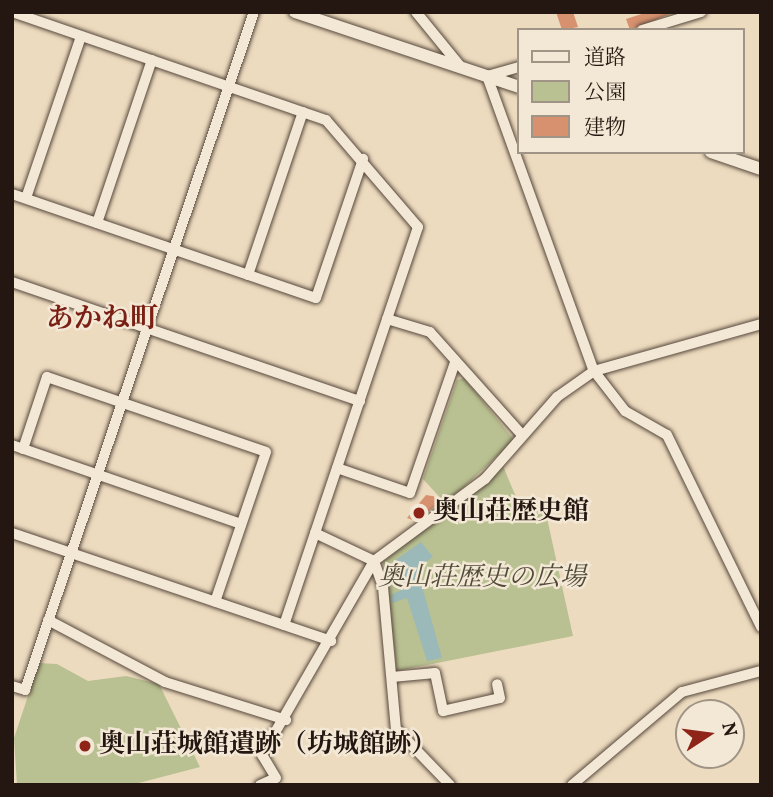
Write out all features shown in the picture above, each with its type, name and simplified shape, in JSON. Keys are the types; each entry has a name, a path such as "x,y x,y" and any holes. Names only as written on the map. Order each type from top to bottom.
{"street":[{"path":"12,687 25,690 254,12"},
{"path":"295,12 518,87"},
{"path":"416,12 460,66"},
{"path":"649,28 701,12"},
{"path":"12,13 326,120 363,159 418,227 284,625"},
{"path":"26,198 81,36"},
{"path":"97,223 152,60"},
{"path":"487,76 518,67"},
{"path":"487,76 594,371 625,411 667,435 761,627"},
{"path":"248,275 303,112"},
{"path":"716,154 761,169"},
{"path":"12,194 316,298 363,159"},
{"path":"12,282 359,401"},
{"path":"387,319 429,332 522,435"},
{"path":"260,785 277,781 262,755 286,720 374,561 485,479 557,397 594,371 761,324"},
{"path":"337,468 410,493 455,362"},
{"path":"215,602 242,524 266,452 47,377 18,447 242,524"},
{"path":"12,533 331,642"},
{"path":"315,533 374,561"},
{"path":"374,561 392,677 396,729 450,785"},
{"path":"48,620 165,682 286,720"},
{"path":"577,783 682,692 761,671"},
{"path":"392,677 435,673 443,711 500,698 497,684"}],"green space":[{"path":"464,378 514,440 446,504 423,479 457,380"},
{"name":"奥山荘歴史の広場","path":"503,466 519,504 543,500 573,636 397,671 383,560"},
{"path":"39,663 57,664 88,681 126,676 159,684 200,767 131,785 17,785 14,738"}],"water":[{"path":"421,542 433,557 417,568 442,658 427,661 407,598 392,603 391,595 403,589 393,562"}],"building":[{"path":"556,12 573,12 578,27 561,28"},
{"path":"648,12 675,12 635,28 629,28 626,19"},
{"name":"奥山荘歴史館","path":"426,495 438,497 438,504 416,521 407,518"}],"place":[{"name":"奥山荘歴史館","path":"419,513"},
{"name":"奥山荘城館遺跡（坊城館跡）","path":"85,746"}],"district":[{"name":"あかね町","path":"102,320"}]}
